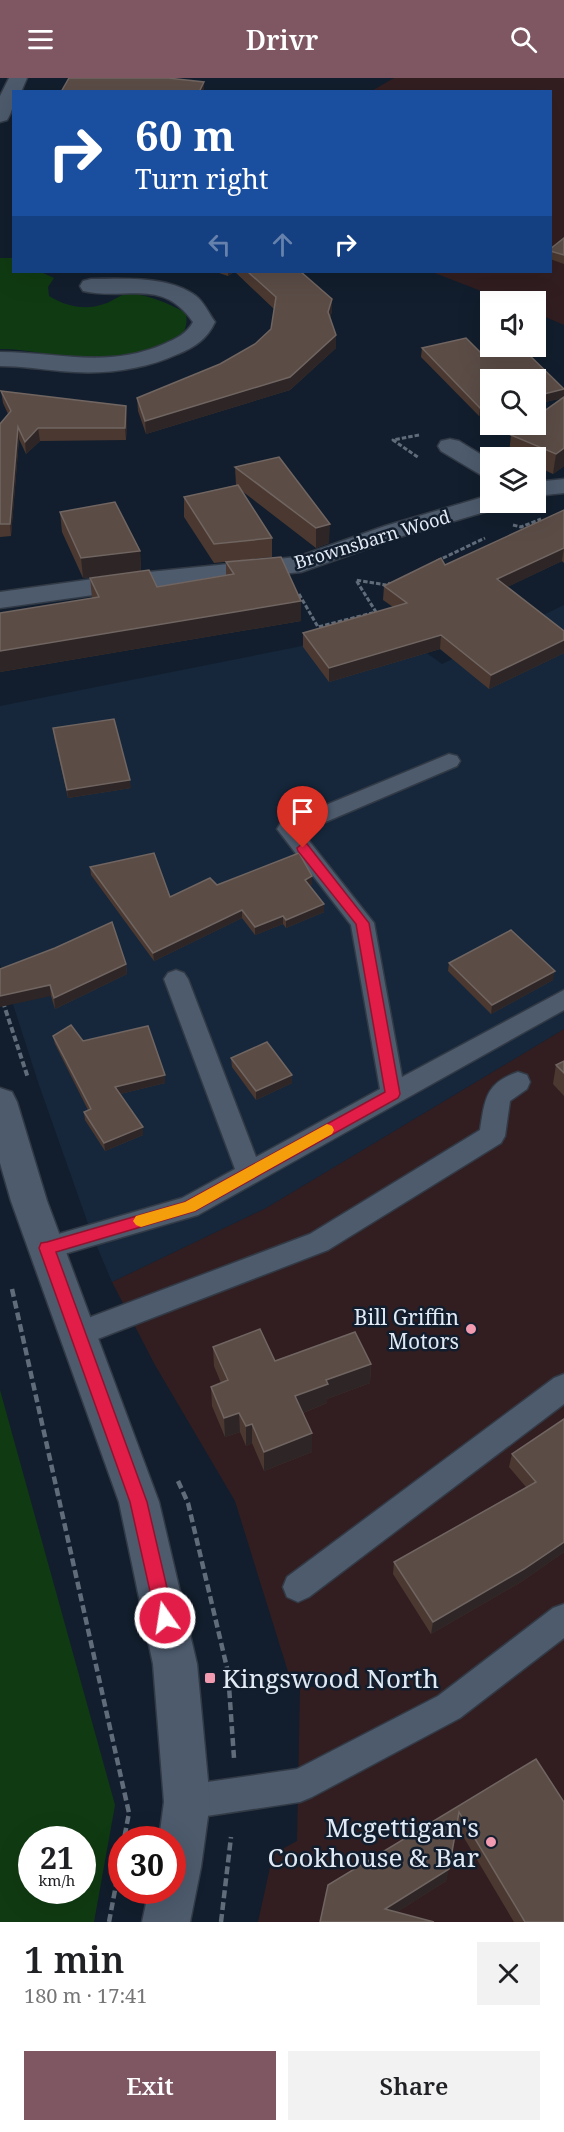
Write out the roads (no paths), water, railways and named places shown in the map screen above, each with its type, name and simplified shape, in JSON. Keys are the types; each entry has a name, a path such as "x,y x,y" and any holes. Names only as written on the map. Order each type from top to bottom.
{"street":[{"path":"0,116 12,91"},
{"path":"0,359 22,358 68,365 103,366 133,362 164,353 182,344 199,333 204,322 188,301 172,294 139,286 91,286"},
{"path":"450,446 480,464"},
{"path":"546,488 564,486"},
{"name":"Brownsbarn Wood","path":"0,600 129,582 302,564 394,531 480,506"},
{"path":"0,1102 29,1201 139,1502 176,1664 187,1802 178,1867 166,1922"}],"lane":[{"path":"393,1094 363,923 288,829 448,760"},
{"path":"176,979 249,1173"},
{"path":"47,1248 189,1207 564,999"},
{"path":"77,1335 319,1242 492,1136 498,1096 518,1082"},
{"path":"298,1587 564,1387"},
{"path":"187,1802 300,1785 449,1707 564,1619"}],"place":[{"name":"Bill Griffin Motors","path":"471,1329"},
{"name":"Kingswood North","path":"210,1678"},
{"name":"Mcgettigan's Cookhouse & Bar","path":"491,1842"}]}
